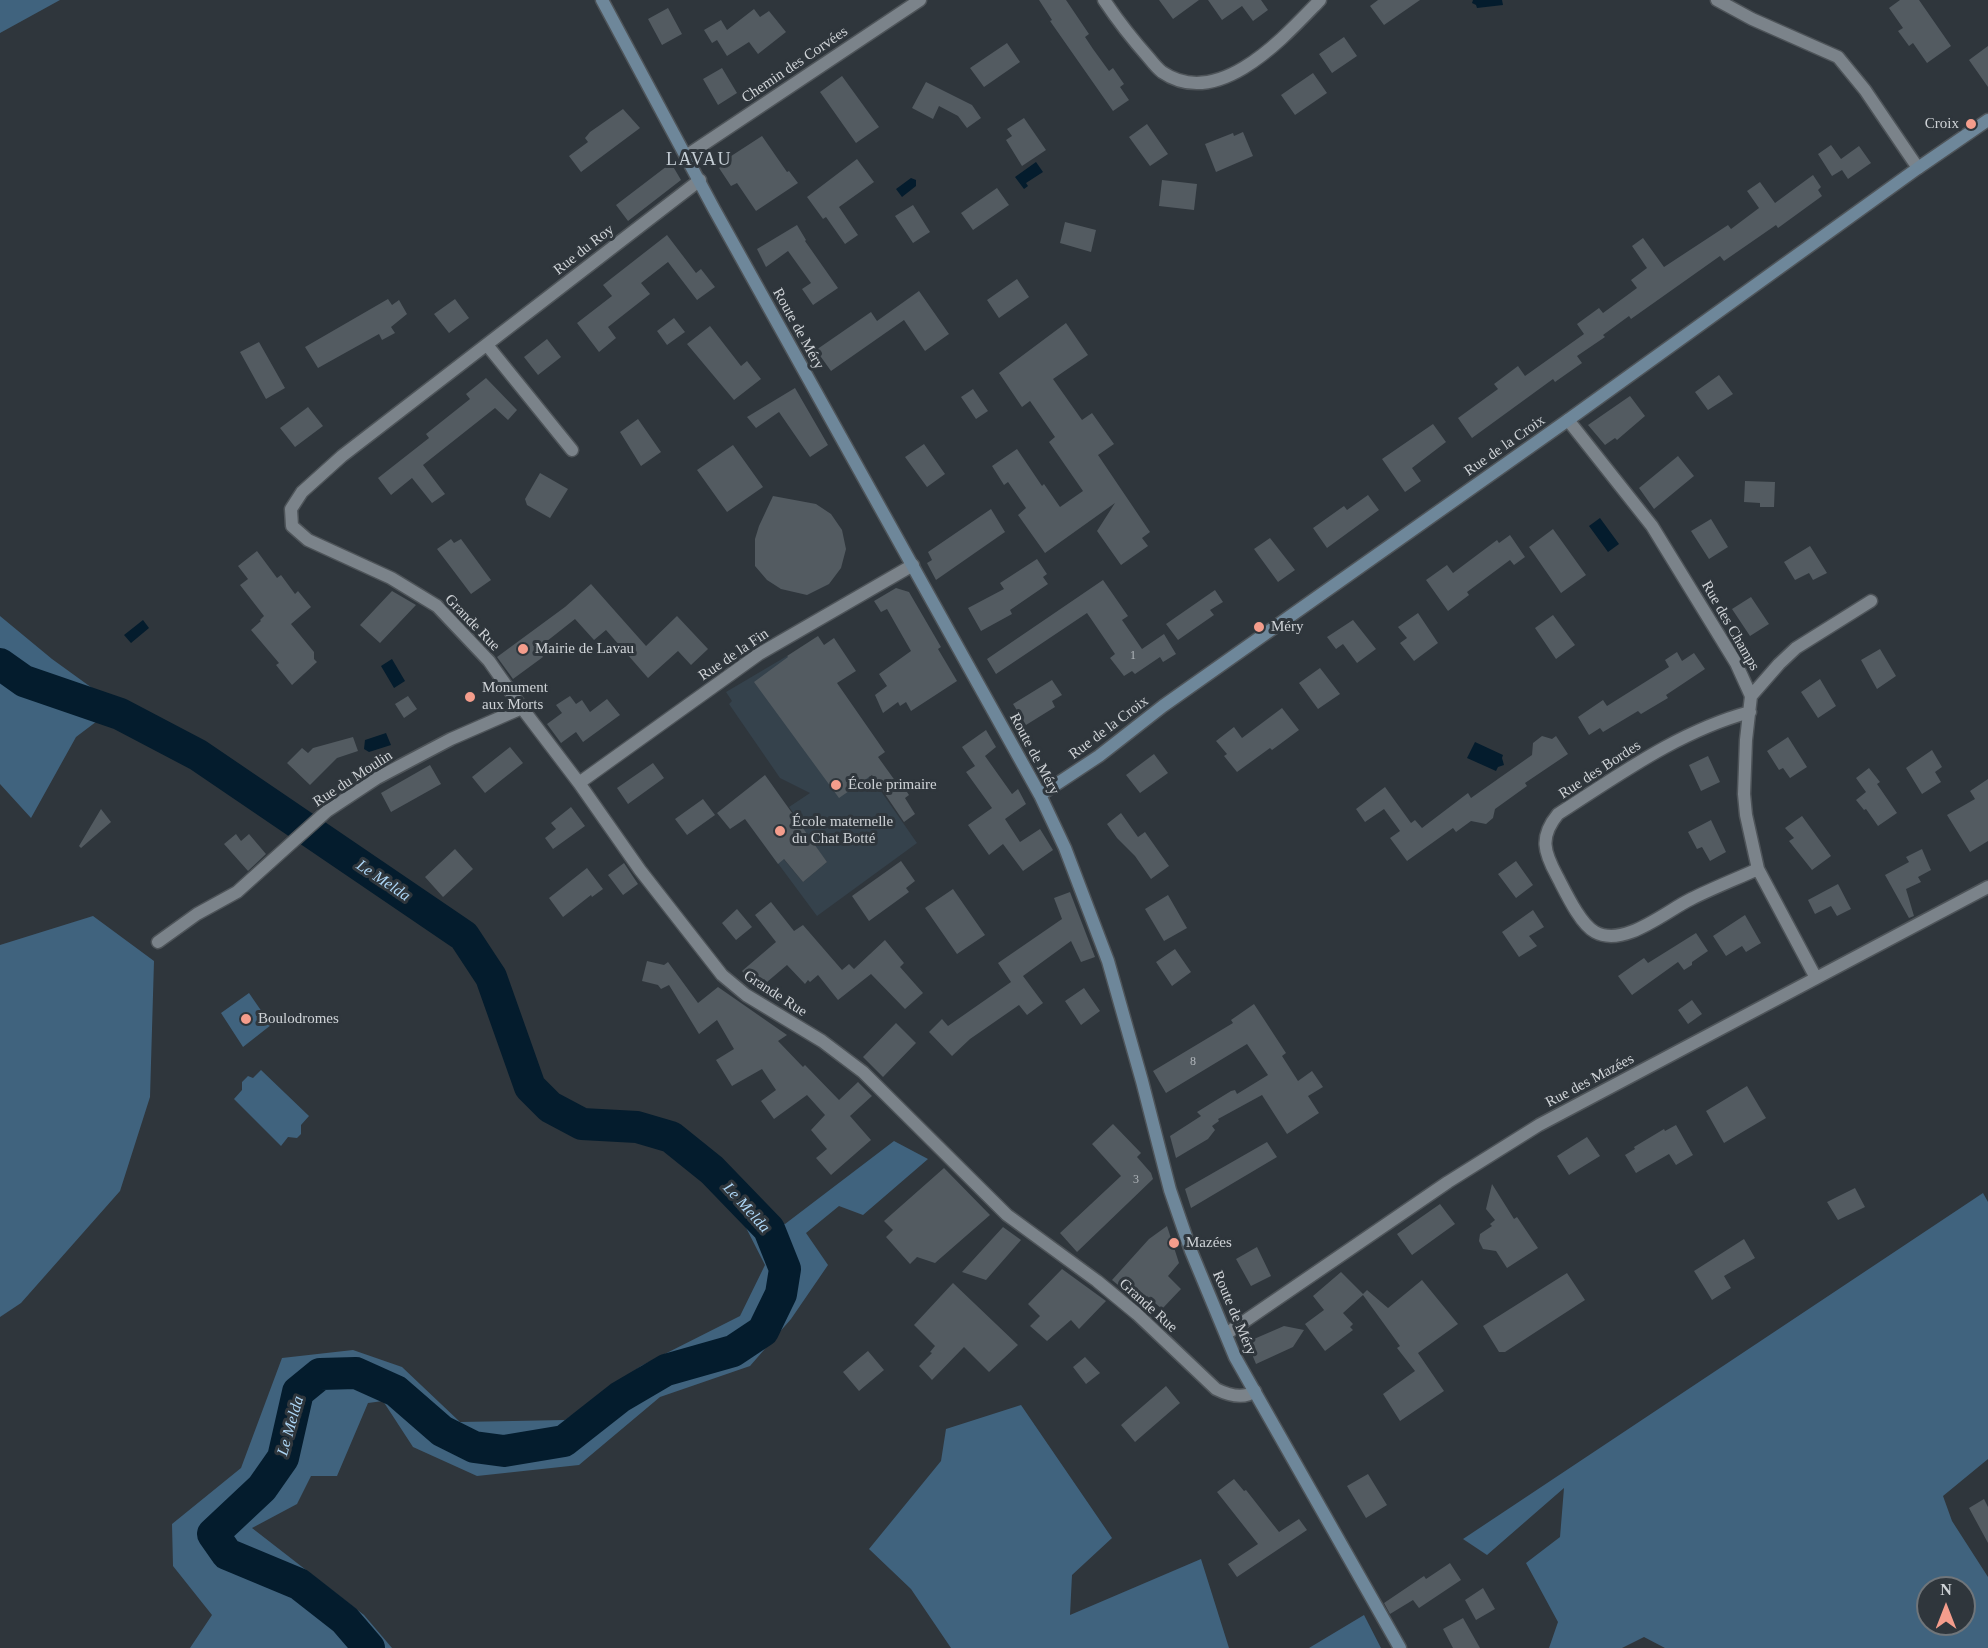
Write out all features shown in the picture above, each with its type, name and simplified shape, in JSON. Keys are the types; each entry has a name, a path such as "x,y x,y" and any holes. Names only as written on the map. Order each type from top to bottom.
{"main road":[{"name":"Route de Méry","path":"602,0 714,209 1040,795 1074,870 1108,961 1170,1190 1191,1251 1235,1357 1400,1648"},
{"name":"Rue de la Croix","path":"1040,795 1099,756 1163,706 1988,120"}],"street":[{"name":"Chemin des Corvées","path":"686,156 920,0"},
{"path":"1104,0 1128,35 1161,71 1181,81 1207,82 1230,77 1257,58 1286,35 1320,0"},
{"path":"1717,0 1752,19 1838,57 1865,90 1918,168"},
{"name":"Rue du Roy","path":"291,508 302,492 342,456 700,180"},
{"path":"487,345 572,450"},
{"name":"Rue des Champs","path":"1568,420 1652,526 1736,663 1751,696 1744,766 1744,794 1746,815 1758,869 1816,978"},
{"name":"Grande Rue","path":"291,508 292,526 308,540 391,578 437,606 489,661 640,870 722,975 746,995 822,1041 863,1072 1007,1215 1097,1281 1137,1314 1216,1389 1228,1394 1248,1396 1255,1391"},
{"name":"Rue de la Fin","path":"579,783 759,654 913,565"},
{"path":"1751,696 1796,648 1871,601"},
{"name":"Rue du Moulin","path":"158,942 197,914 237,892 327,811 377,778 451,739 522,708"},
{"name":"Rue des Bordes","path":"1750,712 1709,725 1661,749 1588,794 1554,819 1545,834 1545,846 1547,858 1584,923 1596,932 1608,936 1636,930 1690,899 1758,869"},
{"name":"Rue des Mazées","path":"1226,1334 1448,1182 1539,1125 1988,886"}],"shaded area":[{"path":"0,0 60,0 0,33"},
{"path":"1473,0 1502,0 1503,5 1477,8 1472,3"},
{"path":"1036,162 1043,172 1026,183 1028,186 1024,189 1015,177"},
{"path":"911,178 916,180 916,186 902,197 896,189"},
{"path":"1600,518 1619,544 1608,552 1589,526"},
{"path":"0,616 52,659 117,706 76,737 31,818 0,784"},
{"path":"143,620 149,628 131,643 124,635"},
{"name":"École primaire","path":"787,656 917,843 817,916 771,854 776,850 803,882 827,862 802,829 804,827 789,807 810,793 780,778 729,704 732,701 726,692"},
{"path":"392,659 405,681 394,688 381,666"},
{"path":"386,733 391,745 369,752 364,749 365,740"},
{"path":"1475,742 1503,755 1504,765 1498,767 1496,771 1467,758"},
{"path":"93,916 154,961 150,1097 120,1191 21,1303 0,1317 0,945"},
{"name":"Boulodromes","path":"249,993 271,1025 243,1047 221,1013"},
{"path":"261,1070 309,1116 301,1125 301,1134 297,1138 288,1137 281,1146 234,1099 242,1090 242,1082 248,1076 253,1078"},
{"path":"894,1141 928,1159 863,1215 839,1206 806,1233 828,1265 791,1319 750,1366 660,1397 579,1465 477,1476 413,1447 383,1401 368,1403 337,1476 311,1476 297,1504 252,1528 364,1615 392,1648 190,1648 212,1615 173,1566 172,1524 241,1468 282,1358 353,1350 402,1367 460,1422 565,1420 641,1366 740,1316 765,1265 737,1210 785,1224"},
{"path":"1983,1193 1988,1202 1988,1459 1943,1496 1952,1521 1988,1577 1988,1648 1665,1648 1644,1637 1622,1648 1549,1648 1558,1622 1526,1563 1560,1537 1564,1488 1487,1555 1463,1539"},
{"path":"1021,1405 1112,1538 1072,1575 1070,1615 1201,1559 1229,1648 951,1648 911,1589 869,1549 941,1461 946,1429"},
{"path":"1364,1615 1381,1648 1309,1648"}],"building":[{"path":"1039,0 1066,0 1089,34 1085,37 1093,49 1109,71 1113,68 1124,84 1120,87 1129,100 1113,111 1050,21 1052,20"},
{"path":"1159,0 1199,0 1173,19"},
{"path":"1208,0 1261,0 1268,10 1253,21 1242,6 1222,20"},
{"path":"1378,0 1420,0 1384,25 1370,6"},
{"path":"1900,0 1919,0 1951,46 1927,63 1913,43 1909,46 1898,31 1903,28 1889,8"},
{"path":"668,8 682,34 662,45 648,19"},
{"path":"754,9 760,17 769,11 786,32 758,54 749,42 727,56 717,40 712,43 704,30 721,20 727,30"},
{"path":"1344,37 1357,56 1332,73 1319,54"},
{"path":"1007,43 1020,62 984,87 970,68"},
{"path":"1988,46 1988,87 1969,60"},
{"path":"722,68 737,93 718,105 703,79"},
{"path":"1313,73 1327,93 1295,115 1281,95"},
{"path":"842,76 879,127 856,143 820,92"},
{"path":"926,82 972,105 981,118 967,128 958,116 939,106 933,119 912,108"},
{"path":"623,109 640,128 581,172 569,156 588,142 585,138 590,132"},
{"path":"1024,118 1046,150 1022,166 1006,140 1012,136 1007,129"},
{"path":"1147,124 1168,154 1150,166 1129,137"},
{"path":"1243,132 1253,156 1216,172 1205,144 1233,133 1234,136"},
{"path":"762,136 787,172 789,171 798,183 756,211 737,183 731,186 719,168 727,163 725,160"},
{"path":"1831,145 1841,159 1859,146 1871,163 1848,179 1842,170 1832,176 1818,154"},
{"path":"857,159 874,182 839,207 858,235 845,244 826,217 823,219 807,197"},
{"path":"671,163 681,180 628,221 616,205"},
{"path":"1813,175 1821,187 1818,190 1822,196 1778,228 1776,225 1724,261 1720,256 1631,319 1629,316 1603,335 1605,337 1577,356 1582,363 1555,382 1553,379 1472,438 1458,418 1498,389 1494,384 1518,366 1525,376 1584,334 1577,324 1599,308 1603,313 1637,288 1631,280 1647,268 1632,246 1643,238 1664,267 1728,225 1731,229 1759,208 1747,191 1760,182 1775,203"},
{"path":"1162,180 1197,184 1194,210 1159,206"},
{"path":"997,188 1009,205 973,230 961,213"},
{"path":"913,205 930,232 913,243 895,216"},
{"path":"1065,222 1096,230 1091,252 1060,243"},
{"path":"797,225 805,241 838,288 813,305 802,289 811,283 788,251 766,267 757,249"},
{"path":"667,235 696,273 701,269 715,287 697,300 668,262 641,283 650,294 608,327 616,338 599,352 577,323 612,296 603,285"},
{"path":"1017,279 1029,297 999,318 987,300"},
{"path":"919,291 949,334 925,351 904,320 831,371 816,350 871,312 877,321"},
{"path":"388,299 392,305 399,300 407,314 391,327 395,333 382,340 379,334 318,368 305,347"},
{"path":"455,299 469,318 449,333 434,314"},
{"path":"674,318 685,332 667,345 657,331"},
{"path":"1066,323 1088,355 1053,379 1082,420 1092,413 1114,444 1098,455 1150,532 1142,538 1148,546 1121,565 1097,531 1115,503 1045,553 1018,515 1026,508 1008,482 1004,485 992,466 1017,449 1042,486 1044,484 1060,507 1083,491 1049,442 1055,437 1030,401 1022,407 999,373"},
{"path":"710,326 741,366 747,361 761,379 734,400 687,344"},
{"path":"547,339 561,357 538,375 524,357"},
{"path":"259,342 285,388 266,399 240,352"},
{"path":"1719,375 1733,394 1708,410 1695,392"},
{"path":"486,378 517,410 508,420 495,408 423,465 445,494 432,503 412,478 391,495 378,478 429,438 426,434 470,399 466,394"},
{"path":"795,388 828,445 810,457 779,412 756,428 747,417"},
{"path":"973,389 988,411 976,419 961,397"},
{"path":"1630,396 1645,416 1617,440 1615,438 1605,445 1588,425"},
{"path":"308,407 323,426 295,447 280,428"},
{"path":"638,419 661,452 641,466 620,432"},
{"path":"1433,424 1446,442 1412,468 1421,481 1405,492 1382,459"},
{"path":"924,444 945,474 927,487 905,457"},
{"path":"733,445 763,487 727,512 697,470"},
{"path":"1678,456 1694,476 1654,509 1639,488"},
{"path":"540,473 568,489 550,518 527,505 525,499"},
{"path":"1745,481 1775,482 1774,507 1760,507 1760,503 1744,502"},
{"path":"1368,495 1379,510 1327,548 1313,528 1344,506 1347,510"},
{"path":"773,496 816,504 831,514 842,530 846,549 841,568 829,584 807,595 781,589 767,580 755,566 755,539"},
{"path":"991,509 1005,532 936,580 927,563 932,560 928,552"},
{"path":"1711,519 1728,547 1709,559 1691,531"},
{"path":"1553,529 1586,575 1561,593 1529,547"},
{"path":"1510,535 1525,557 1514,565 1510,560 1467,592 1469,595 1448,611 1426,580 1447,565 1453,573 1497,540 1499,543"},
{"path":"1270,538 1295,570 1278,582 1254,549"},
{"path":"451,539 454,543 461,539 491,580 471,594 437,549"},
{"path":"1810,546 1827,573 1813,580 1809,573 1795,580 1784,562"},
{"path":"257,551 277,578 281,575 295,594 298,591 311,607 291,624 314,652 314,659 317,662 292,685 276,665 279,663 251,630 264,616 240,585 248,579 238,566"},
{"path":"1037,559 1047,574 1043,577 1048,584 1010,610 1012,614 981,631 968,608 1004,589 1000,583"},
{"path":"1103,580 1128,616 1122,620 1142,649 1164,634 1176,654 1163,662 1160,657 1135,674 1132,671 1124,676 1110,658 1115,654 1087,613 996,674 987,659"},
{"path":"591,584 646,646 677,616 708,649 691,665 678,651 648,678 606,630 594,640 575,619 537,649 543,657 513,679 497,657 565,607"},
{"path":"896,588 909,592 941,647 938,649 957,681 911,711 906,702 900,706 898,702 883,713 875,695 887,686 879,674 911,651 887,609 881,612 874,601"},
{"path":"1215,590 1223,602 1210,610 1214,615 1178,640 1166,624"},
{"path":"392,591 416,605 380,643 360,625"},
{"path":"1751,597 1769,624 1750,636 1732,609"},
{"path":"1418,613 1438,643 1414,661 1400,643 1407,638 1398,627"},
{"path":"1553,615 1575,645 1556,659 1535,628"},
{"path":"1353,620 1376,649 1357,663 1343,644 1336,649 1327,637"},
{"path":"818,636 824,645 834,638 856,671 837,683 885,752 878,757 896,782 899,780 909,795 905,798 915,814 904,822 872,775 839,798 754,682 787,656"},
{"path":"1880,649 1896,676 1877,689 1861,660"},
{"path":"1677,652 1682,661 1694,653 1705,669 1666,695 1668,698 1641,714 1638,711 1603,732 1600,728 1589,735 1578,717 1603,700 1607,706 1669,667 1665,660"},
{"path":"1320,668 1340,694 1318,709 1299,683"},
{"path":"1820,679 1836,706 1818,718 1801,692"},
{"path":"1052,680 1062,695 1052,701 1055,707 1026,725 1013,704"},
{"path":"408,696 417,709 404,718 395,704"},
{"path":"570,696 576,704 582,700 590,712 607,699 620,715 583,742 576,732 561,743 547,724 562,713 556,705"},
{"path":"1282,708 1299,730 1237,772 1224,756 1227,754 1216,741 1234,727 1242,738"},
{"path":"986,730 996,747 985,756 1012,794 1018,789 1026,804 1005,819 1020,842 1040,829 1053,850 1023,871 1003,844 989,855 968,825 992,808 966,772 975,766 962,747"},
{"path":"1542,736 1552,739 1556,736 1568,754 1525,783 1527,786 1495,809 1493,818 1486,824 1471,821 1456,832 1453,828 1407,861 1390,838 1400,831 1384,809 1365,822 1356,809 1385,787 1411,823 1415,820 1422,828 1468,793 1471,798 1532,755 1533,743"},
{"path":"353,737 358,751 337,758 310,785 287,763 302,748 308,753 313,748"},
{"path":"1788,737 1807,767 1790,778 1783,768 1779,770 1767,751"},
{"path":"510,747 523,763 485,793 472,777"},
{"path":"1932,750 1942,767 1935,772 1941,782 1922,794 1906,768"},
{"path":"1154,754 1168,773 1140,793 1126,775"},
{"path":"1708,756 1720,782 1701,791 1689,765"},
{"path":"653,763 664,778 628,804 617,788"},
{"path":"430,765 441,784 391,812 381,793"},
{"path":"1869,768 1880,782 1877,784 1897,813 1878,826 1866,809 1864,810 1856,800 1866,792 1856,778"},
{"name":"École maternelle du Chat Botté","path":"765,775 827,862 803,882 784,859 778,864 745,819 730,829 717,813"},
{"path":"1988,779 1988,841 1970,852 1947,815 1975,799 1970,791"},
{"path":"703,799 715,815 687,835 675,819"},
{"path":"571,807 585,826 553,849 545,838 556,829 551,823"},
{"path":"101,809 111,822 81,848 79,846"},
{"path":"1121,813 1138,837 1145,832 1169,866 1151,879 1135,856 1107,824"},
{"path":"1802,816 1831,856 1812,870 1789,841 1794,838 1785,828"},
{"path":"1711,820 1726,852 1710,861 1702,847 1697,849 1688,832"},
{"path":"236,834 241,841 249,834 266,854 248,871 224,844"},
{"path":"455,849 473,869 443,897 425,877"},
{"path":"1922,849 1931,870 1918,877 1921,882 1906,889 1914,916 1909,918 1885,875 1909,862 1906,857"},
{"path":"901,861 915,881 906,888 909,892 869,921 852,896"},
{"path":"1516,861 1533,885 1516,898 1498,874"},
{"path":"624,863 638,884 623,895 608,875"},
{"path":"587,868 603,889 592,897 591,895 563,917 549,898"},
{"path":"1838,884 1851,909 1837,916 1831,906 1815,914 1808,900"},
{"path":"953,889 985,935 957,954 925,908"},
{"path":"1070,892 1095,957 1081,962 1071,941 1023,976 1043,1003 1027,1015 1019,1005 970,1039 952,1056 929,1032 942,1019 948,1026 1011,982 998,963 1062,919 1054,898"},
{"path":"1168,895 1187,928 1164,941 1145,909"},
{"path":"771,902 794,931 803,925 842,970 849,964 854,969 885,940 904,963 900,967 923,993 905,1009 871,974 838,1000 818,975 805,984 787,965 767,982 764,979 755,987 742,971 776,942 755,915"},
{"path":"737,909 752,927 736,940 722,923"},
{"path":"1533,910 1544,927 1529,936 1537,946 1519,957 1502,932"},
{"path":"1745,915 1761,943 1746,952 1742,946 1726,956 1713,936"},
{"path":"1696,933 1708,951 1684,970 1678,962 1632,995 1618,976 1644,958 1648,963"},
{"path":"1175,949 1191,972 1172,986 1156,962"},
{"path":"647,961 664,965 668,962 698,1003 718,987 787,1035 778,1041 839,1100 858,1082 872,1096 850,1116 871,1140 831,1175 816,1158 827,1149 811,1130 825,1115 807,1095 774,1119 761,1101 776,1090 762,1069 732,1086 716,1060 734,1049 717,1020 699,1034 669,985 661,989 658,985 642,981"},
{"path":"1084,988 1100,1011 1081,1025 1065,1001"},
{"path":"1692,1000 1702,1014 1688,1024 1678,1010"},
{"path":"1254,1004 1286,1053 1282,1056 1298,1081 1312,1071 1323,1087 1308,1096 1319,1113 1287,1134 1262,1095 1218,1119 1219,1121 1212,1126 1215,1130 1208,1139 1176,1158 1170,1136 1201,1116 1197,1112 1231,1091 1235,1090 1237,1094 1268,1075 1247,1044 1166,1093 1153,1071 1233,1023 1231,1020"},
{"path":"896,1023 916,1043 883,1077 863,1057"},
{"path":"1747,1086 1766,1118 1724,1143 1706,1111"},
{"path":"1113,1124 1141,1153 1137,1157 1151,1173 1153,1179 1077,1252 1060,1233 1121,1176 1092,1144"},
{"path":"1676,1125 1693,1155 1676,1165 1669,1154 1636,1173 1625,1155 1664,1129 1665,1131"},
{"path":"1587,1137 1600,1156 1569,1175 1557,1156"},
{"path":"1267,1142 1277,1157 1191,1208 1185,1189"},
{"path":"944,1168 990,1215 935,1263 917,1257 910,1264 886,1237 893,1230 884,1221"},
{"path":"1492,1184 1514,1219 1517,1217 1538,1248 1507,1268 1496,1251 1483,1249 1479,1241 1480,1234 1492,1226 1490,1224 1495,1220 1486,1209"},
{"path":"1855,1188 1865,1207 1838,1220 1827,1202"},
{"path":"1440,1204 1455,1224 1412,1255 1397,1234"},
{"path":"1167,1226 1179,1263 1168,1276 1181,1289 1162,1309 1147,1296 1140,1303 1112,1280 1149,1239"},
{"path":"1003,1227 1021,1240 986,1280 962,1272"},
{"path":"1744,1239 1755,1258 1724,1276 1731,1288 1712,1300 1694,1271"},
{"path":"1257,1247 1271,1276 1251,1286 1236,1259"},
{"path":"1062,1269 1106,1301 1079,1329 1071,1320 1047,1341 1030,1326 1040,1316 1028,1304"},
{"path":"1341,1272 1363,1294 1367,1290 1388,1308 1422,1280 1458,1324 1418,1353 1444,1391 1400,1421 1383,1394 1415,1371 1397,1348 1400,1346 1363,1295 1343,1313 1353,1324 1350,1327 1353,1330 1325,1351 1305,1324 1324,1310 1313,1296"},
{"path":"1567,1273 1585,1300 1505,1352 1499,1352 1483,1326"},
{"path":"953,1283 1018,1345 989,1372 964,1347 932,1380 919,1366 932,1353 930,1352 935,1346 914,1325"},
{"path":"1284,1326 1304,1330 1293,1347 1256,1364 1247,1342"},
{"path":"868,1351 884,1370 859,1391 843,1372"},
{"path":"1085,1357 1100,1373 1086,1384 1073,1367"},
{"path":"1166,1386 1180,1403 1135,1442 1121,1425"},
{"path":"1368,1474 1387,1505 1366,1518 1347,1486"},
{"path":"1234,1479 1244,1491 1246,1490 1279,1532 1299,1519 1307,1530 1237,1577 1228,1564 1258,1544 1217,1492"},
{"path":"1984,1499 1988,1507 1988,1543 1969,1508"},
{"path":"1450,1563 1461,1580 1419,1608 1413,1600 1390,1614 1384,1603 1424,1576 1426,1579"},
{"path":"1483,1588 1495,1609 1476,1620 1465,1600"},
{"path":"1463,1618 1480,1648 1453,1648 1443,1629"}],"waterway":[{"name":"Le Melda","path":"0,664 24,681 120,714 198,755 464,936 491,977 530,1087 550,1107 582,1124 637,1127 671,1137 712,1170 769,1229 785,1269 781,1294 763,1331 733,1351 666,1370 620,1397 564,1441 504,1451 474,1447 442,1431 396,1391 356,1373 320,1374 298,1392 283,1458 262,1488 213,1534 227,1554 299,1584 345,1620 369,1648"}],"place":[{"name":"Croix","path":"1971,124"},
{"name":"Méry","path":"1259,627"},
{"name":"Mairie de Lavau","path":"523,649"},
{"name":"Monument aux Morts","path":"470,697"},
{"name":"École primaire","path":"836,785"},
{"name":"École maternelle du Chat Botté","path":"780,831"},
{"name":"Boulodromes","path":"246,1019"},
{"name":"Mazées","path":"1174,1243"}],"district":[{"name":"LAVAU","path":"699,160"}]}
